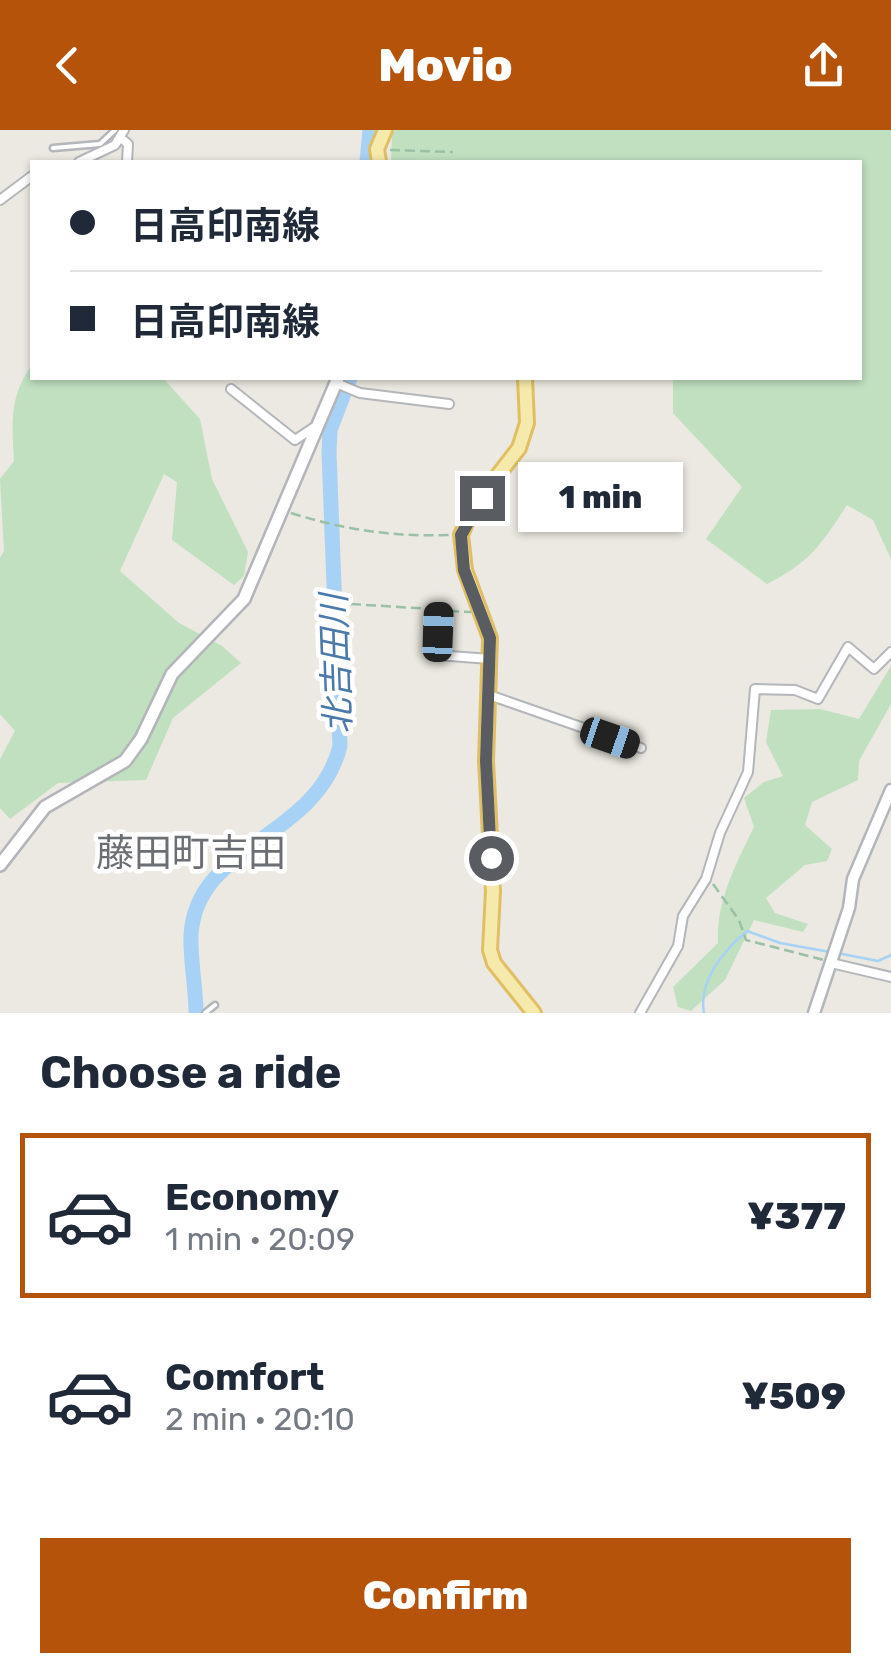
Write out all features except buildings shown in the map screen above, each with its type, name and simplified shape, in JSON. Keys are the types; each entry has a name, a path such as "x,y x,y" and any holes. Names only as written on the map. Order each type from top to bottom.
{"main road":[{"path":"378,156 384,130"},
{"path":"0,865 45,807 124,761 135,750 172,674 244,599 337,380"},
{"path":"524,380 527,423 519,448 472,510 461,535 464,570 490,638 490,950 494,963 534,1013"}],"street":[{"path":"82,160 123,135 128,144 127,160"},
{"path":"0,200 30,178"},
{"path":"337,380 354,390 450,404"},
{"path":"354,390 358,380"},
{"path":"231,389 296,440 320,424"},
{"path":"438,610 437,654 490,659"},
{"path":"640,1013 678,946 683,916 706,879 720,833 748,772 756,689 795,690 818,699 848,647 874,670 891,652"},
{"path":"488,695 641,748"},
{"path":"814,1013 837,947 853,879 891,790"},
{"path":"831,962 891,977"}],"lane":[{"path":"53,148 100,144 115,130"},
{"path":"205,1013 215,1005"}],"path":[{"path":"378,156 453,152"},
{"path":"280,510 343,530 401,537 461,535"},
{"path":"351,604 482,613"},
{"path":"706,879 739,920 746,940 831,962"}],"green space":[{"path":"891,130 891,559 873,520 847,505 813,551 767,584 706,539 742,487 673,413 673,380 862,380 862,160 391,160 392,132"},
{"path":"30,368 30,380 165,380 200,419 212,479 248,552 244,576 234,585 172,540 177,482 164,474 120,571 179,623 222,646 241,663 173,718 146,780 58,783 10,819 0,808 0,759 15,731 0,714 0,558 4,551 0,479 14,461 16,399"},
{"path":"891,666 891,704 859,761 858,780 812,802 805,825 832,849 827,861 805,865 766,898 775,913 808,924 803,932 754,920 725,980 691,1011 678,1007 673,987 718,943 724,898 754,827 744,798 764,782 783,776 766,742 771,710 820,709 859,719"}],"waterway":[{"name":"北吉田川","path":"367,160 370,130"},
{"name":"北吉田川","path":"196,1013 191,935 198,905 213,880 234,860 308,802 327,777 340,746 329,452 330,430 349,380"},
{"path":"704,1013 709,978 730,947 747,931 780,943 830,952"},
{"path":"837,953 878,961 891,955"}],"district":[{"name":"藤田町吉田","path":"191,853"}],"route":[{"path":"482,498 466,519 461,535 464,570 490,638 486,761 491,858"}]}
